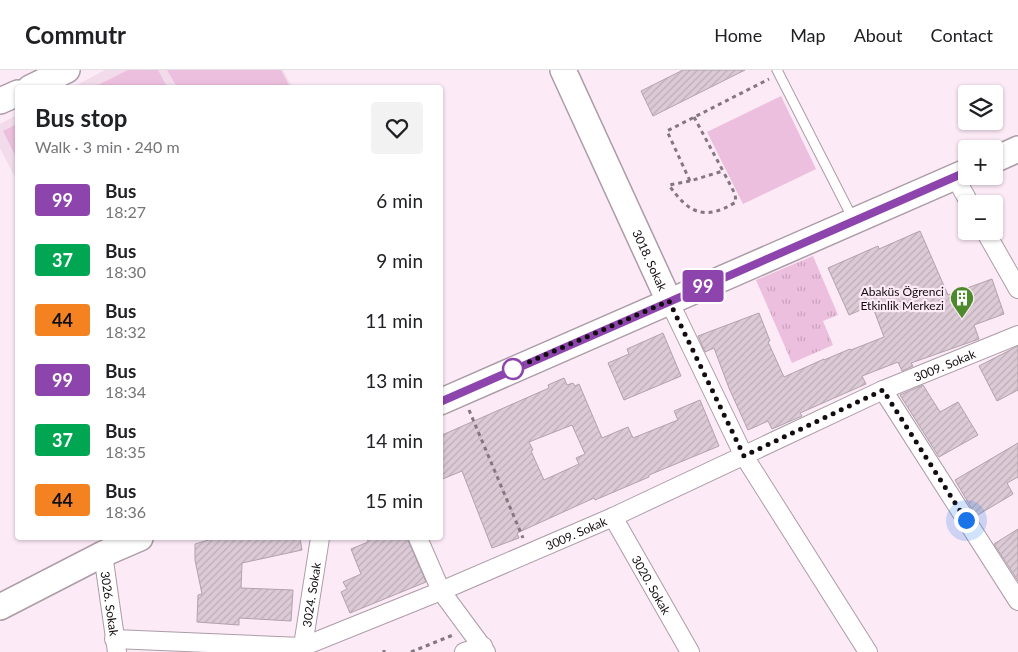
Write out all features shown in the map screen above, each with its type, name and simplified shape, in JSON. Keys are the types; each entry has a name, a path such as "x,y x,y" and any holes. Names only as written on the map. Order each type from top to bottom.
{"street":[{"path":"36,85 67,70"},
{"name":"3018. Sokak","path":"564,70 669,301 744,456 868,652"},
{"path":"0,101 15,94"},
{"path":"1003,156 1018,150"},
{"path":"451,397 958,175"},
{"path":"991,240 1018,289"},
{"name":"3009. Sokak","path":"116,646 302,650 613,517 883,390 1018,335"},
{"path":"883,390 1018,601"},
{"name":"3020. Sokak","path":"613,517 690,652"},
{"path":"0,607 103,554 135,540"},
{"name":"3024. Sokak","path":"302,650 320,540"},
{"path":"419,540 441,591 485,649 464,652"},
{"name":"3026. Sokak","path":"103,554 116,646"}],"lane":[{"path":"778,72 854,220"}],"path":[{"path":"690,181 667,131 778,72"},
{"path":"694,117 723,171 736,202 725,209 704,214 692,210 679,200 669,185 723,171"},
{"path":"451,397 529,553"},
{"path":"411,652 470,628"}],"shaded area":[{"path":"105,70 283,70 291,85 77,85"},
{"path":"15,116 15,177 0,148 0,124"}],"green space":[{"path":"128,70 158,70 166,85 98,85"},
{"path":"167,70 281,70 289,85 176,85"},
{"path":"781,96 816,169 743,204 707,132"},
{"path":"15,125 15,155 3,131"},
{"path":"813,256 838,315 823,321 833,345 792,363 756,280"}],"building":[{"path":"683,70 745,70 653,116 641,91"},
{"path":"920,231 948,295 992,279 1004,314 974,325 979,339 911,363 913,366 902,371 898,362 862,376 866,384 800,413 802,416 772,429 768,421 748,430 714,348 705,352 698,336 759,313 770,341 768,342 784,377 824,359 884,337 872,305 849,315 828,268 878,246 879,249"},
{"path":"663,333 681,376 624,400 608,363 629,354 627,349"},
{"path":"1018,346 1018,390 997,401 979,366"},
{"path":"564,378 567,385 573,383 575,386 579,384 602,438 628,427 633,438 678,420 674,411 700,400 719,446 595,500 594,498 517,533 519,538 492,548 462,471 443,479 443,435 549,388 548,385","holes":["572,425 585,454 576,458 579,464 544,480 529,442"]},
{"path":"923,385 940,412 958,402 978,435 939,457 900,395"},
{"path":"1018,443 1018,477 1007,483 1013,494 976,516 955,480"},
{"path":"1018,529 1018,581 994,544"},
{"path":"208,540 300,540 302,550 242,563 241,588 293,590 291,621 239,618 239,625 197,622 198,595 202,594 195,560 195,544"},
{"path":"368,540 408,540 426,582 350,613 341,592 347,589 343,582 361,574 351,549 368,542"}],"bus line":[{"name":"99","path":"443,401 958,175"}],"place":[{"name":"Abaküs Öğrenci Etkinlik Merkezi","path":"962,319"}],"route":[{"path":"513,369 669,301 744,456 883,390 966,520"}]}
